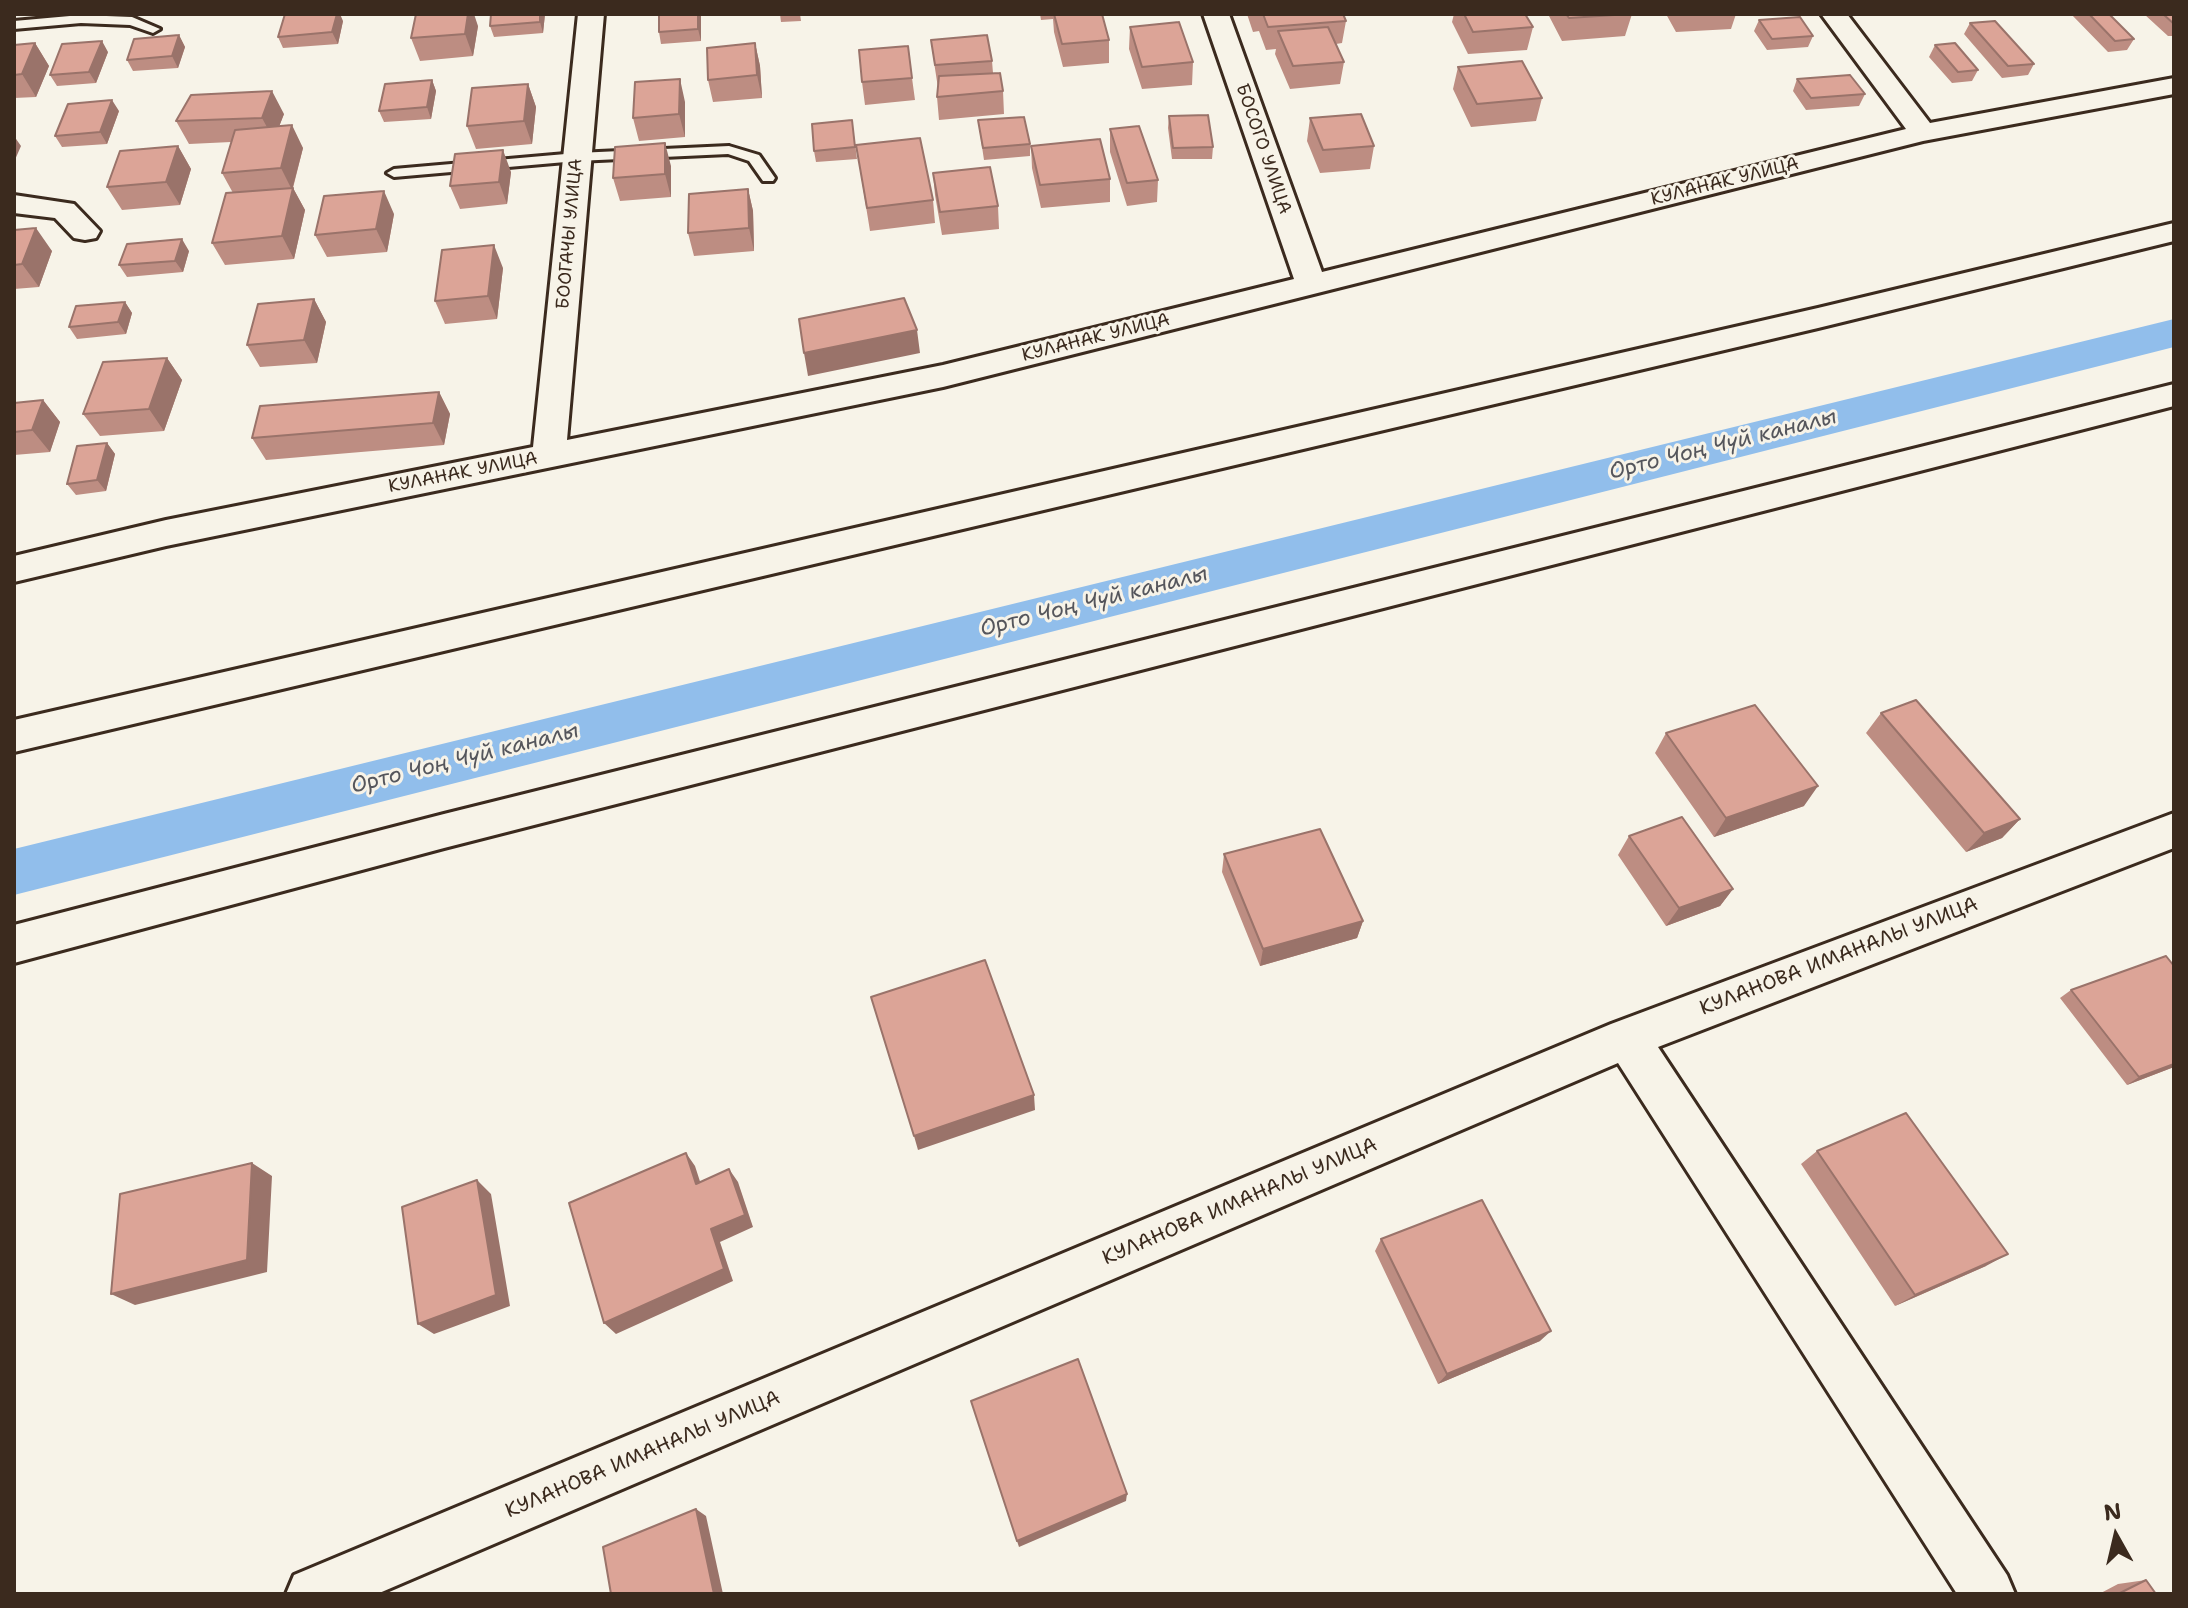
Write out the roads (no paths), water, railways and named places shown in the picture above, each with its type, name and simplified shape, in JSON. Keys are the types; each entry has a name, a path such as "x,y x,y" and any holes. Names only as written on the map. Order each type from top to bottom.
{"street":[{"name":"БООГАЧЫ УЛИЦА","path":"549,455 591,14"},
{"name":"БОСОГО УЛИЦА","path":"1216,14 1311,284"},
{"path":"1834,14 1923,133"},
{"name":"КУЛАНАК УЛИЦА","path":"14,569 166,533 943,376 1923,133 2174,86"},
{"path":"14,204 64,210 85,231"},
{"path":"14,736 1802,322 2174,232"},
{"path":"14,944 444,831 2174,395"},
{"name":"КУЛАНОВА ИМАНАЛЫ УЛИЦА","path":"329,1591 1627,1038 2174,830"},
{"path":"1627,1038 1988,1594"}],"lane":[{"path":"14,25 81,19 132,21 153,29"},
{"path":"394,173 577,157 729,150 754,158 768,178"}],"waterway":[{"name":"Орто Чоң Чүй каналы","path":"14,872 2174,333"}]}
